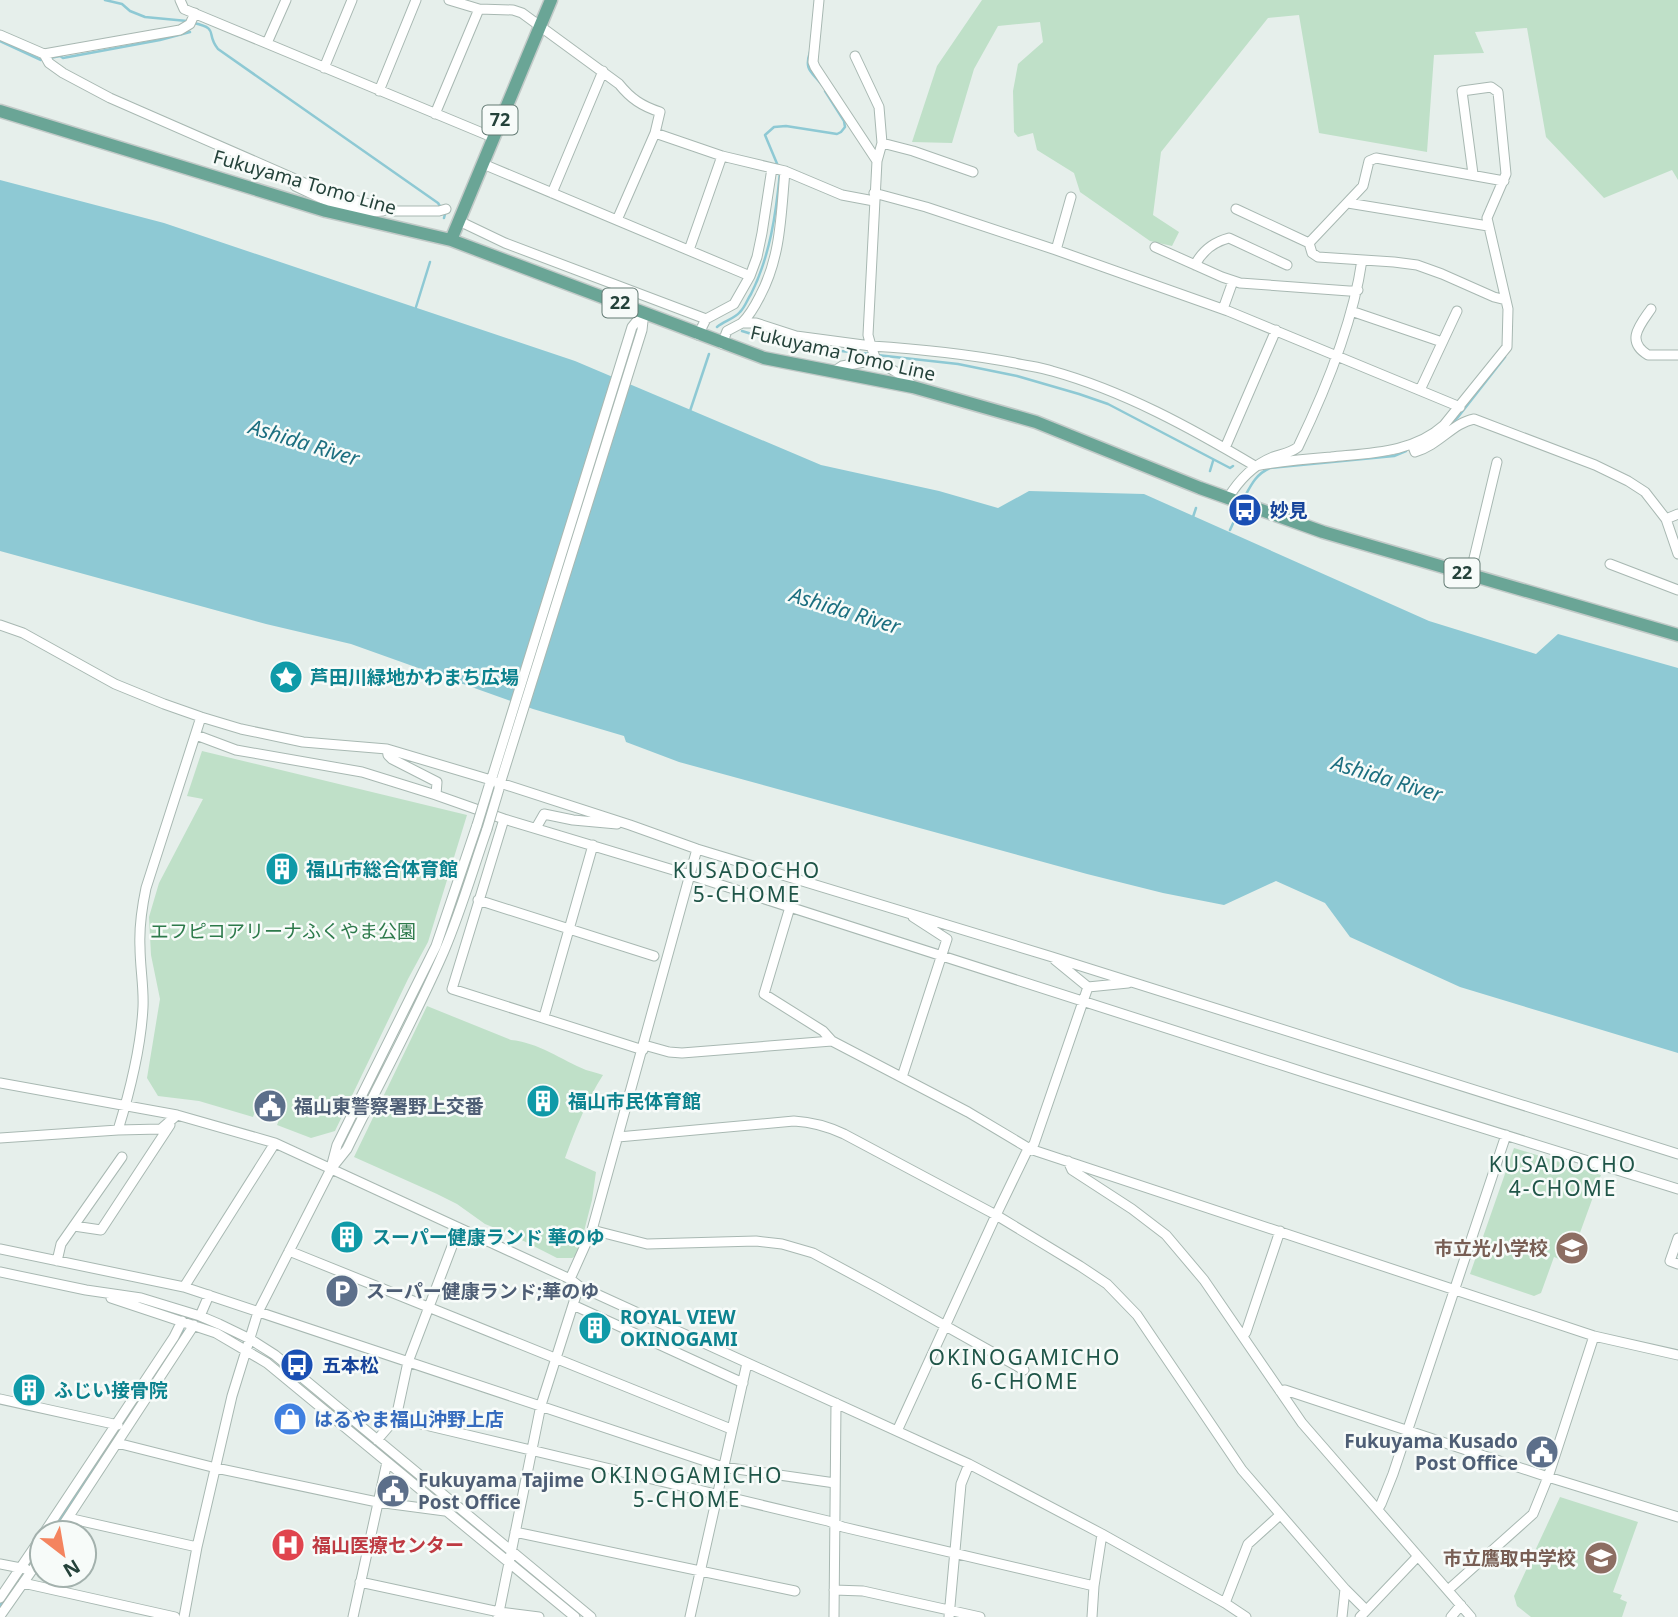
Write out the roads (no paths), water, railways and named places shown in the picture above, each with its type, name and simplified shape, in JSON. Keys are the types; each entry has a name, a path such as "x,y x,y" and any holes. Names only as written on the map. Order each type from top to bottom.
{"main road":[{"name":"72","path":"451,240 551,0"},
{"name":"Fukuyama Tomo Line","path":"0,111 451,240 764,358 913,387 1036,422 1323,532 1678,635"}],"street":[{"path":"180,0 192,20 267,43 492,137"},
{"path":"267,43 286,0"},
{"path":"324,68 352,0"},
{"path":"379,91 416,0"},
{"path":"449,0 479,9 513,10 522,13 620,84 629,97 660,113 655,133 617,220"},
{"path":"819,0 813,62 877,161"},
{"path":"435,114 479,9"},
{"path":"46,57 180,30 192,20"},
{"path":"0,35 46,57 63,73 110,98 325,192 395,211"},
{"path":"855,56 879,107 882,143 877,161 874,197 868,335 873,353 906,378 913,387"},
{"path":"552,193 603,71"},
{"path":"743,321 796,337 873,353 930,350 974,355 1051,370 1134,400 1255,466 1382,452 1433,435 1460,407 1507,347 1508,309 1487,218 1506,174 1498,92 1491,87 1462,91 1473,174"},
{"path":"655,133 722,156 778,170 842,195 874,197 939,211 1056,250 1223,309 1460,407"},
{"path":"882,143 973,172"},
{"path":"689,250 722,156"},
{"path":"1309,243 1363,186 1369,162 1376,158 1504,181"},
{"path":"483,164 750,276"},
{"path":"269,168 328,206 372,212 443,210"},
{"path":"698,335 706,319 735,306 750,276 778,170"},
{"path":"722,344 727,331 743,321 752,311 772,269 779,235 778,170"},
{"path":"1056,250 1071,197"},
{"path":"1348,203 1488,226"},
{"path":"1236,209 1309,243 1312,253 1318,257 1417,265 1506,300"},
{"path":"459,221 505,243 706,319"},
{"path":"1195,265 1199,256 1217,241 1229,238 1287,265"},
{"path":"1155,247 1240,283 1358,290"},
{"path":"1238,501 1236,484 1255,466 1298,447 1323,396 1358,290 1362,260"},
{"path":"1223,309 1233,281"},
{"path":"735,306 743,321"},
{"path":"1651,309 1637,331 1637,346 1648,355 1678,355"},
{"path":"1351,311 1442,342"},
{"path":"184,1617 197,1547 232,1396 258,1312 331,1169 337,1145 436,946 482,827 644,312"},
{"path":"1420,390 1457,312"},
{"path":"1225,448 1276,330"},
{"path":"833,372 873,353"},
{"path":"1412,444 1415,452 1426,449 1464,421 1474,419 1595,465 1645,492 1666,519 1678,554"},
{"path":"1470,575 1497,462"},
{"path":"1666,519 1678,514"},
{"path":"1610,564 1678,590"},
{"path":"0,625 23,633 115,684 201,717 241,729 303,741 387,749 496,780 697,849 1049,956 1678,1154"},
{"path":"118,1130 126,1106 140,1035 143,1005 141,914 146,888 201,717"},
{"path":"196,734 236,750 362,772 503,819 690,875 1678,1189"},
{"path":"387,749 392,759 437,782 436,795"},
{"path":"536,828 544,814 630,825"},
{"path":"503,819 452,989 643,1048 669,1052 832,1041"},
{"path":"544,1017 593,845"},
{"path":"570,1279 592,1230 697,849"},
{"path":"478,901 654,956"},
{"path":"790,907 764,994 822,1031 832,1041 968,1112 1030,1149 1594,1336 1678,1355"},
{"path":"902,911 947,939 902,1077"},
{"path":"1049,956 1088,987 1132,983"},
{"path":"897,1431 996,1215 1026,1153 1034,1144 1088,987"},
{"path":"0,1083 177,1115 275,1143 570,1279 579,1286 969,1464 1102,1534 1246,1617"},
{"path":"0,1138 161,1129 177,1115"},
{"path":"74,1226 101,1230 177,1115"},
{"path":"618,1137 794,1121 812,1122 844,1134 996,1215 1107,1284 1137,1315 1242,1470 1345,1589 1363,1614 1418,1556"},
{"path":"1378,1509 1393,1474 1507,1135"},
{"path":"184,1287 275,1143"},
{"path":"57,1261 61,1244 122,1157"},
{"path":"1068,1161 1072,1170 1166,1235 1204,1280 1302,1423 1471,1617"},
{"path":"377,1440 396,1418 408,1362 459,1228"},
{"path":"592,1230 647,1244 756,1241 782,1244 813,1253 1024,1370"},
{"path":"1243,1336 1280,1231"},
{"path":"1678,1238 1670,1261 1678,1264"},
{"path":"0,1249 184,1287 723,1467 835,1483"},
{"path":"289,1251 731,1429"},
{"path":"0,1272 86,1290 141,1298 200,1316 250,1339 275,1355 591,1617"},
{"path":"498,1615 541,1405 579,1286"},
{"path":"86,1290 216,1333 267,1363 575,1617"},
{"path":"200,1316 209,1295"},
{"path":"573,1305 743,1383"},
{"path":"182,1321 122,1426 117,1443 68,1518 197,1547"},
{"path":"55,1519 194,1325"},
{"path":"1448,1590 1533,1514 1548,1477 1594,1336"},
{"path":"690,1617 747,1363"},
{"path":"1280,1391 1285,1390 1678,1517"},
{"path":"0,1399 122,1426"},
{"path":"834,1617 836,1403"},
{"path":"396,1418 1094,1586"},
{"path":"117,1443 377,1503 446,1511"},
{"path":"353,1617 387,1462"},
{"path":"949,1613 961,1484 969,1464"},
{"path":"1225,1603 1248,1544 1280,1515"},
{"path":"515,1532 795,1591"},
{"path":"1092,1617 1102,1534"},
{"path":"0,1564 27,1569"},
{"path":"0,1616 23,1583 27,1569"},
{"path":"0,1598 27,1569"},
{"path":"360,1582 498,1615 540,1617"},
{"path":"23,1583 175,1617"},
{"path":"1342,1617 1345,1589"},
{"path":"834,1590 863,1591 949,1613 980,1617"},
{"path":"1451,1617 1461,1605"}],"water":[{"name":"Ashida River","path":"0,180 164,223 575,361 821,465 939,491 998,508 1029,491 1144,494 1429,621 1536,654 1558,634 1678,668 1678,1053 1460,987 1350,937 1325,903 1276,881 1224,905 1087,874 679,762 626,742 624,736 533,709 351,644 266,624 0,551"}],"waterway":[{"path":"105,0 122,4 130,11 145,17 187,21"},
{"path":"194,23 210,30 218,49 438,203 445,214 444,218"},
{"path":"50,58 160,40 190,32"},
{"path":"0,41 43,59"},
{"path":"810,52 808,67 822,85"},
{"path":"778,166 765,135 774,127 786,126 837,134 845,127 825,91"},
{"path":"717,327 742,310 758,280 771,234 780,172"},
{"path":"416,307 430,262"},
{"path":"742,331 790,346 871,354"},
{"path":"690,411 709,354"},
{"path":"877,355 958,364 1017,376 1079,394 1108,404 1230,468 1233,466"},
{"path":"1451,426 1505,357"},
{"path":"1244,498 1257,477 1270,468 1394,456 1406,451"},
{"path":"1210,471 1213,461"},
{"path":"1193,517 1196,508"},
{"path":"1230,530 1240,508"},
{"path":"60,1519 182,1334"},
{"path":"0,1607 28,1566"}],"place":[{"name":"妙見","path":"1245,510"},
{"name":"芦田川緑地かわまち広場","path":"286,677"},
{"name":"福山市総合体育館","path":"282,869"},
{"name":"福山市民体育館","path":"543,1101"},
{"name":"福山東警察署野上交番","path":"270,1106"},
{"name":"スーパー健康ランド 華のゆ","path":"347,1237"},
{"name":"市立光小学校","path":"1572,1248"},
{"name":"スーパー健康ランド;華のゆ","path":"342,1291"},
{"name":"ROYAL VIEW OKINOGAMI","path":"595,1328"},
{"name":"五本松","path":"297,1365"},
{"name":"ふじい接骨院","path":"29,1390"},
{"name":"はるやま福山沖野上店","path":"290,1419"},
{"name":"Fukuyama Kusado Post Office","path":"1542,1452"},
{"name":"Fukuyama Tajime Post Office","path":"393,1491"},
{"name":"福山医療センター","path":"288,1545"},
{"name":"市立鷹取中学校","path":"1601,1558"}],"district":[{"name":"KUSADOCHO 5-CHOME","path":"747,883"},
{"name":"KUSADOCHO 4-CHOME","path":"1563,1177"},
{"name":"OKINOGAMICHO 6-CHOME","path":"1025,1370"},
{"name":"OKINOGAMICHO 5-CHOME","path":"687,1488"}],"park label":[{"name":"エフピコアリーナふくやま公園","path":"283,931"}]}
